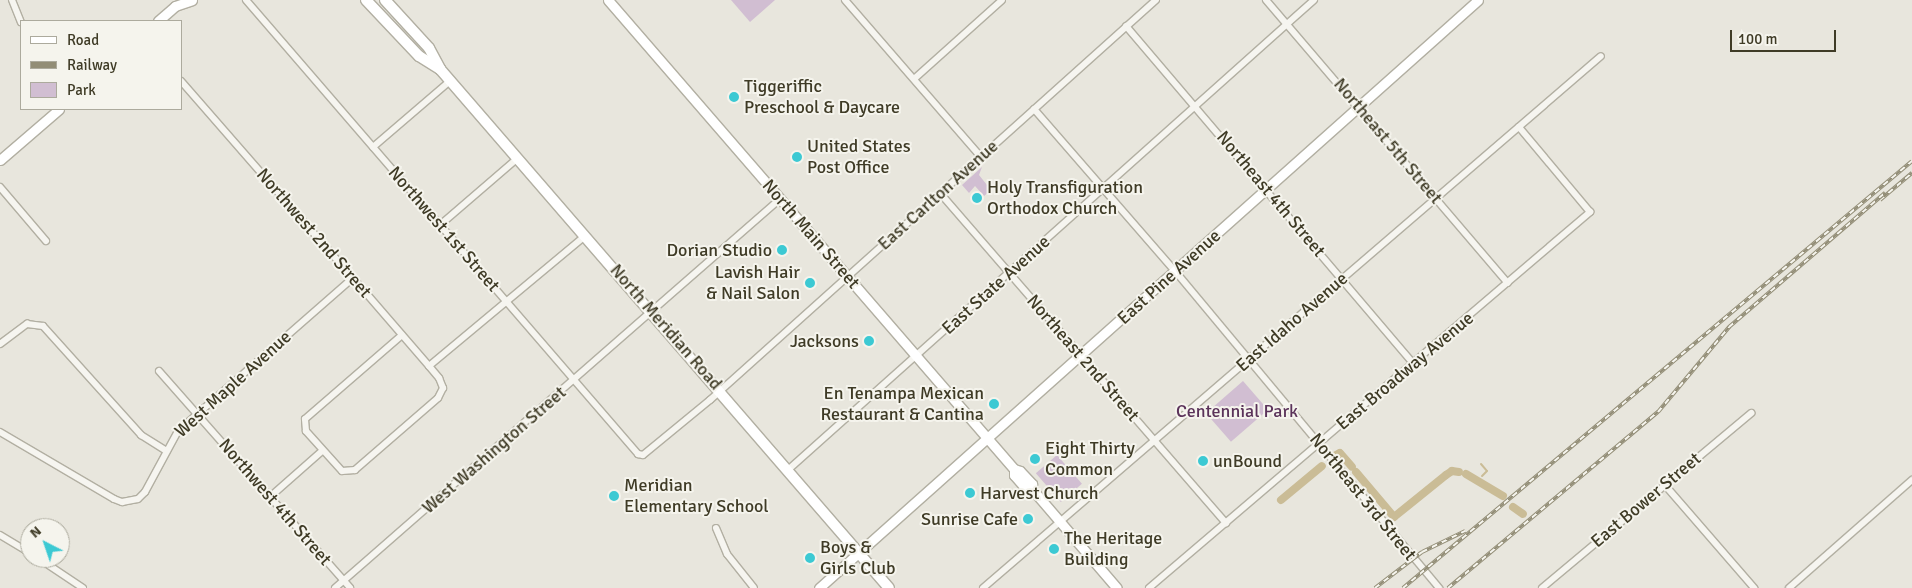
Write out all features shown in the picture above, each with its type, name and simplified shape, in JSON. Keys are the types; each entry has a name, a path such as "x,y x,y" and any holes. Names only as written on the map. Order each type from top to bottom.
{"main road":[{"name":"North Meridian Road","path":"366,0 419,56 440,69"},
{"name":"North Meridian Road","path":"385,0 429,48 440,69 789,469 889,588"}],"street":[{"path":"12,0 20,20"},
{"path":"159,20 176,3 192,0"},
{"name":"Northwest 1st Street","path":"246,0 574,380 643,455"},
{"name":"North Main Street","path":"608,0 1014,469 1014,475 1026,488 1032,489 1117,588"},
{"path":"846,0 982,157"},
{"path":"914,79 1002,0"},
{"name":"East Carlton Avenue","path":"643,455 720,390 1156,0"},
{"name":"Northeast 5th Street","path":"1266,0 1359,106 1508,283"},
{"name":"East State Avenue","path":"789,469 1314,0"},
{"name":"East Pine Avenue","path":"819,588 1478,0"},
{"name":"Northeast 4th Street","path":"1126,26 1267,189 1414,364"},
{"name":"East Idaho Avenue","path":"983,588 1601,56"},
{"path":"373,147 450,80"},
{"name":"Northwest 2nd Street","path":"182,82 429,366 439,378 443,388 438,398 355,470 346,472 338,469 322,451"},
{"name":"Northeast 3rd Street","path":"1034,109 1175,271 1439,588"},
{"path":"0,160 58,110"},
{"name":"East Broadway Avenue","path":"1150,588 1590,212 1519,127"},
{"path":"440,225 518,158"},
{"path":"0,187 46,241"},
{"name":"Northeast 2nd Street","path":"940,193 1226,523"},
{"name":"West Washington Street","path":"335,588 653,312 780,198"},
{"path":"429,366 499,305 508,303 586,235"},
{"name":"West Maple Avenue","path":"0,432 114,500 130,502 145,492 165,450 178,431 353,278"},
{"path":"0,344 19,328 36,323 49,330 140,435 165,450"},
{"path":"270,496 322,451 306,432 305,419 402,335"},
{"name":"Northwest 4th Street","path":"159,371 350,588"},
{"name":"East Bower Street","path":"1542,588 1751,413"},
{"path":"1789,588 1912,480"},
{"path":"1664,484 1754,588"},
{"path":"716,528 727,554 754,588"},
{"path":"0,535 20,547"},
{"path":"53,568 83,588"}],"green space":[{"path":"731,0 775,0 750,22"},
{"path":"982,167 979,175 991,190 984,196 975,186 969,193 962,185"},
{"name":"Centennial Park","path":"1243,381 1268,410 1231,442 1206,413"},
{"path":"1057,455 1082,484 1061,502 1036,473"}],"waterway":[{"path":"1336,455 1340,453 1352,467"},
{"path":"1481,464 1487,471 1482,476"},
{"path":"1281,500 1322,466"},
{"path":"1356,472 1394,517 1446,475 1452,471 1459,472"},
{"path":"1466,474 1503,496"},
{"path":"1513,507 1523,514"}],"railway":[{"path":"1403,588 1912,161"},
{"path":"1880,200 1912,173"},
{"path":"1448,588 1658,412 1729,327 1885,193"},
{"path":"1375,588 1422,552 1465,531"}],"place":[{"name":"Tiggeriffic Preschool & Daycare","path":"734,97"},
{"name":"United States Post Office","path":"797,157"},
{"name":"Holy Transfiguration Orthodox Church","path":"977,198"},
{"name":"Dorian Studio","path":"782,250"},
{"name":"Lavish Hair & Nail Salon","path":"810,283"},
{"name":"Jacksons","path":"869,341"},
{"name":"En Tenampa Mexican Restaurant & Cantina","path":"994,404"},
{"name":"Eight Thirty Common","path":"1035,459"},
{"name":"unBound","path":"1203,461"},
{"name":"Harvest Church","path":"970,493"},
{"name":"Meridian Elementary School","path":"614,496"},
{"name":"Sunrise Cafe","path":"1028,519"},
{"name":"The Heritage Building","path":"1054,549"},
{"name":"Boys & Girls Club","path":"810,558"}]}
